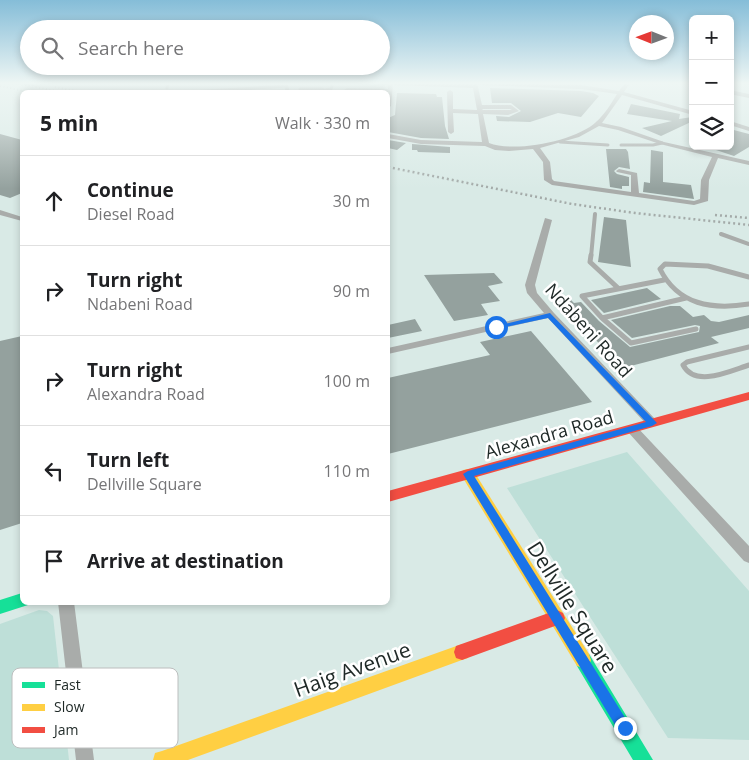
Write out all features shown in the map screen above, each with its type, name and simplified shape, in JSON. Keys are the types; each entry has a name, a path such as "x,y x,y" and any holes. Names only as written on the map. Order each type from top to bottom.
{"street":[{"path":"451,118 452,132"},
{"path":"482,118 486,144"},
{"path":"390,136 421,142 486,144 493,148 534,146 560,142 584,133 598,124 602,118"},
{"path":"598,124 619,128 662,143 748,162"},
{"path":"734,125 749,129"},
{"path":"534,146 549,166 548,180 552,183 635,196 700,203 705,198 704,180 716,156"},
{"path":"619,171 635,174 635,196"},
{"path":"0,212 20,218"},
{"name":"Ndabeni Road","path":"548,220 530,285 532,293 550,315 652,423"},
{"path":"390,351 550,315"},
{"name":"Alexandra Road","path":"390,496 749,396"},
{"path":"632,429 748,553"},
{"name":"Dellville Square","path":"468,474 644,760"},
{"path":"0,608 20,601"},
{"path":"66,605 74,668"},
{"name":"Haig Avenue","path":"162,760 556,618"}],"lane":[{"path":"560,142 608,145"},
{"path":"621,145 653,145 662,143"},
{"path":"595,214 590,262 618,288"},
{"path":"721,234 749,244"},
{"path":"749,277 723,269 681,262 666,264 660,269 664,280 686,298 719,308 749,304"},
{"path":"664,280 582,296 602,318 631,343 696,329"},
{"path":"602,318 686,298"},
{"path":"749,347 687,362 683,365 687,372 698,377 711,376 749,365"}],"green space":[{"path":"627,452 749,591 749,740 668,738 507,488"},
{"path":"39,610 47,611 53,616 59,668 12,668 12,748 68,748 69,760 0,760 0,624"}],"building":[{"path":"390,118 444,118 449,139 421,138 390,132"},
{"path":"496,118 541,118 530,122 497,121"},
{"path":"656,118 689,118 689,123 661,136 642,128 672,121"},
{"path":"734,130 749,134 749,147 734,156 716,150 734,150"},
{"path":"0,134 20,139 20,194 10,198 0,195"},
{"path":"390,140 406,143 397,150 390,148"},
{"path":"412,144 450,147 450,153 418,152 417,150 412,150"},
{"path":"606,149 626,149 628,152 630,169 619,167 614,171 617,174 629,177 629,186 622,186 622,189 610,187"},
{"path":"651,150 663,152 663,182 691,185 694,199 643,192 644,182 650,183"},
{"path":"604,217 626,220 631,267 598,262"},
{"path":"494,273 503,283 488,286 500,301 481,304 488,315 454,321 424,275"},
{"path":"647,288 661,299 604,313 591,300"},
{"path":"571,300 574,303 581,302 599,321 630,347 699,332 700,326 695,325 632,338 611,320 670,306 680,306 693,317 704,315 711,321 719,322 749,315 749,328 711,337 719,343 623,368 559,302"},
{"path":"415,319 422,331 390,338 390,325"},
{"path":"531,331 592,402 390,453 390,378 490,355 480,342"},
{"path":"20,336 20,524 0,530 0,341"}],"railway":[{"path":"390,167 572,204 635,213 749,225"},
{"path":"715,215 749,218"}],"traffic: fast":[{"path":"0,607 20,601"},
{"path":"583,660 644,760"}],"traffic: slow":[{"path":"468,474 583,660"},
{"path":"162,760 462,652"}],"traffic: jam":[{"path":"390,496 749,396"},
{"path":"462,652 557,618"}],"route":[{"path":"496,327 550,315 652,423 468,474 625,728"}]}
